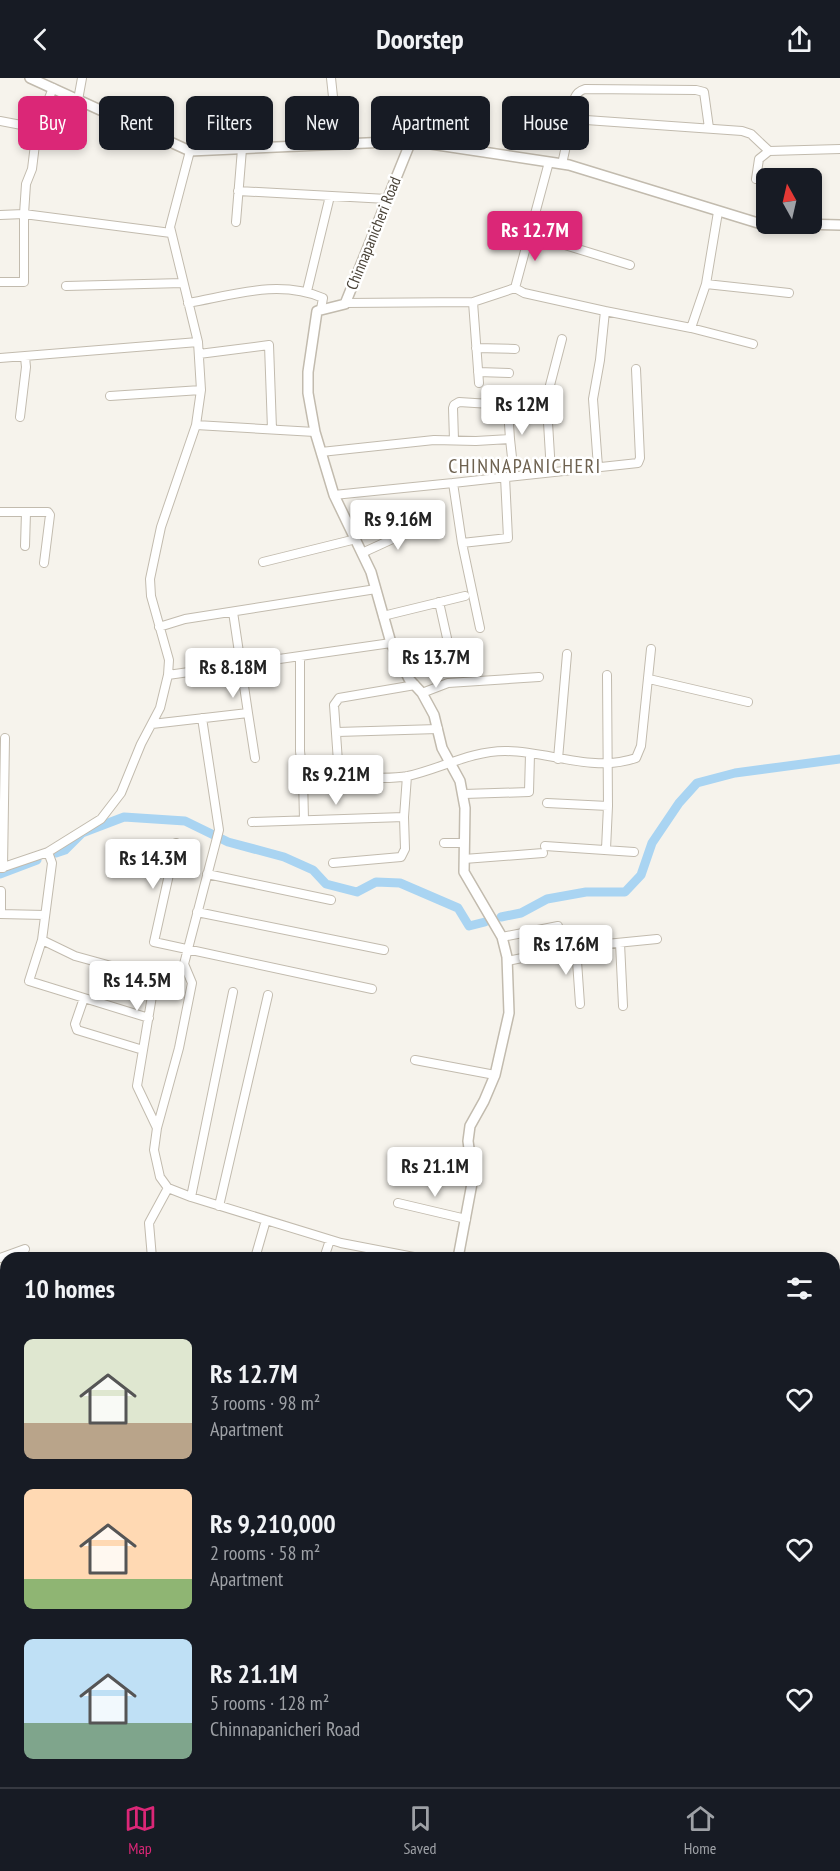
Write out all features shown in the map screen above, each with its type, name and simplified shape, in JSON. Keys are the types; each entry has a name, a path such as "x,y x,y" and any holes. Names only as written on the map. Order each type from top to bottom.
{"street":[{"path":"30,78 70,96"},
{"path":"79,96 82,78"},
{"path":"331,78 333,96"},
{"path":"50,96 53,88"},
{"path":"574,96 578,91 585,89 696,90 704,92 709,128"},
{"path":"87,104 190,151 216,150"},
{"path":"589,120 742,130 751,134 769,151"},
{"path":"0,121 18,124"},
{"path":"758,168 759,159 769,151 840,148"},
{"path":"0,282 24,282 26,184 32,169 35,150"},
{"path":"236,222 242,150"},
{"name":"Chinnapanicheri Road","path":"321,309 345,303 407,150"},
{"path":"470,150 562,164 758,223 840,225"},
{"path":"562,164 565,150"},
{"path":"5,738 2,868 48,852 79,835 101,819 120,793 160,708 169,660 151,596 150,579 161,527 196,425 201,390 198,342 170,227 190,151"},
{"path":"515,288 549,162"},
{"path":"238,191 387,199"},
{"path":"307,291 330,196"},
{"path":"691,328 706,284 718,212"},
{"path":"0,215 24,214 171,233"},
{"path":"529,234 630,265"},
{"path":"66,286 183,283"},
{"path":"706,284 789,293"},
{"path":"188,303 269,288 307,291 323,298 321,309 317,310 308,372 308,393 315,432 334,495 371,572 391,643 408,679 423,693 434,715 442,748 460,782 464,794 464,872 502,937 507,961 509,1013 495,1075 470,1126 468,1142 473,1178 459,1252"},
{"path":"345,303 473,302 515,288 524,293 691,328 753,344"},
{"path":"473,302 479,383"},
{"path":"598,467 593,399 605,311"},
{"path":"551,472 547,406 562,339"},
{"path":"0,358 198,342"},
{"path":"199,354 269,345 272,429"},
{"path":"476,348 515,350"},
{"path":"20,417 26,367 25,357"},
{"path":"334,495 634,465 640,461 636,369"},
{"path":"478,372 509,373"},
{"path":"110,396 201,390"},
{"path":"454,440 453,408 459,402 506,405 510,439 508,538 462,543"},
{"path":"196,425 315,432"},
{"path":"321,452 434,440 510,439"},
{"path":"453,483 462,543 480,628"},
{"path":"0,512 48,512 50,515 44,563"},
{"path":"24,546 26,512"},
{"path":"362,554 423,525"},
{"path":"263,562 356,539"},
{"path":"159,627 185,619 376,589"},
{"path":"383,616 465,596"},
{"path":"439,602 447,638"},
{"path":"233,612 255,758"},
{"path":"168,675 391,643"},
{"path":"303,777 407,776 450,762 506,751 597,764 636,758 641,746 651,649"},
{"path":"558,759 567,654"},
{"path":"300,656 300,751 304,820"},
{"path":"606,849 607,675"},
{"path":"423,693 448,683 539,678"},
{"path":"649,679 748,702"},
{"path":"339,776 334,705 339,698 415,685"},
{"path":"152,724 248,713"},
{"path":"202,718 219,830 184,964 192,983 157,1128 154,1150 160,1177 168,1188 191,1197 330,1240 389,1252"},
{"path":"337,732 438,729"},
{"path":"464,794 529,792 530,754"},
{"path":"333,863 401,857 404,854 407,776"},
{"path":"547,803 608,806"},
{"path":"252,822 404,817"},
{"path":"176,843 154,942 372,989"},
{"path":"444,843 464,843"},
{"path":"464,859 544,850 606,849 634,852"},
{"path":"48,852 52,863 42,940 29,981 148,1018"},
{"path":"207,874 331,900"},
{"path":"2,891 0,915 45,915"},
{"path":"197,912 384,950"},
{"path":"502,937 558,926"},
{"path":"507,961 576,946 657,939"},
{"path":"42,940 75,956 155,978 137,1086 157,1128"},
{"path":"620,943 623,1006"},
{"path":"576,946 580,1004"},
{"path":"191,1197 233,992"},
{"path":"219,1206 268,995"},
{"path":"84,998 75,1024 77,1030 143,1050"},
{"path":"415,1060 495,1075"},
{"path":"151,1252 149,1223 168,1188"},
{"path":"398,1203 466,1219"},
{"path":"257,1252 266,1220"},
{"path":"326,1252 330,1240"},
{"path":"17,1252 25,1249"}],"waterway":[{"path":"501,917 521,913 547,899 586,892 625,892 641,875 652,843 679,803 697,783 735,773 840,759"},
{"path":"56,853 65,850 82,833 124,817 185,821 228,842 284,857 313,870 326,884 357,892 376,882 400,883 458,908 469,926 485,922"},
{"path":"0,874 37,860"}],"district":[{"name":"CHINNAPANICHERI","path":"525,466"}]}
